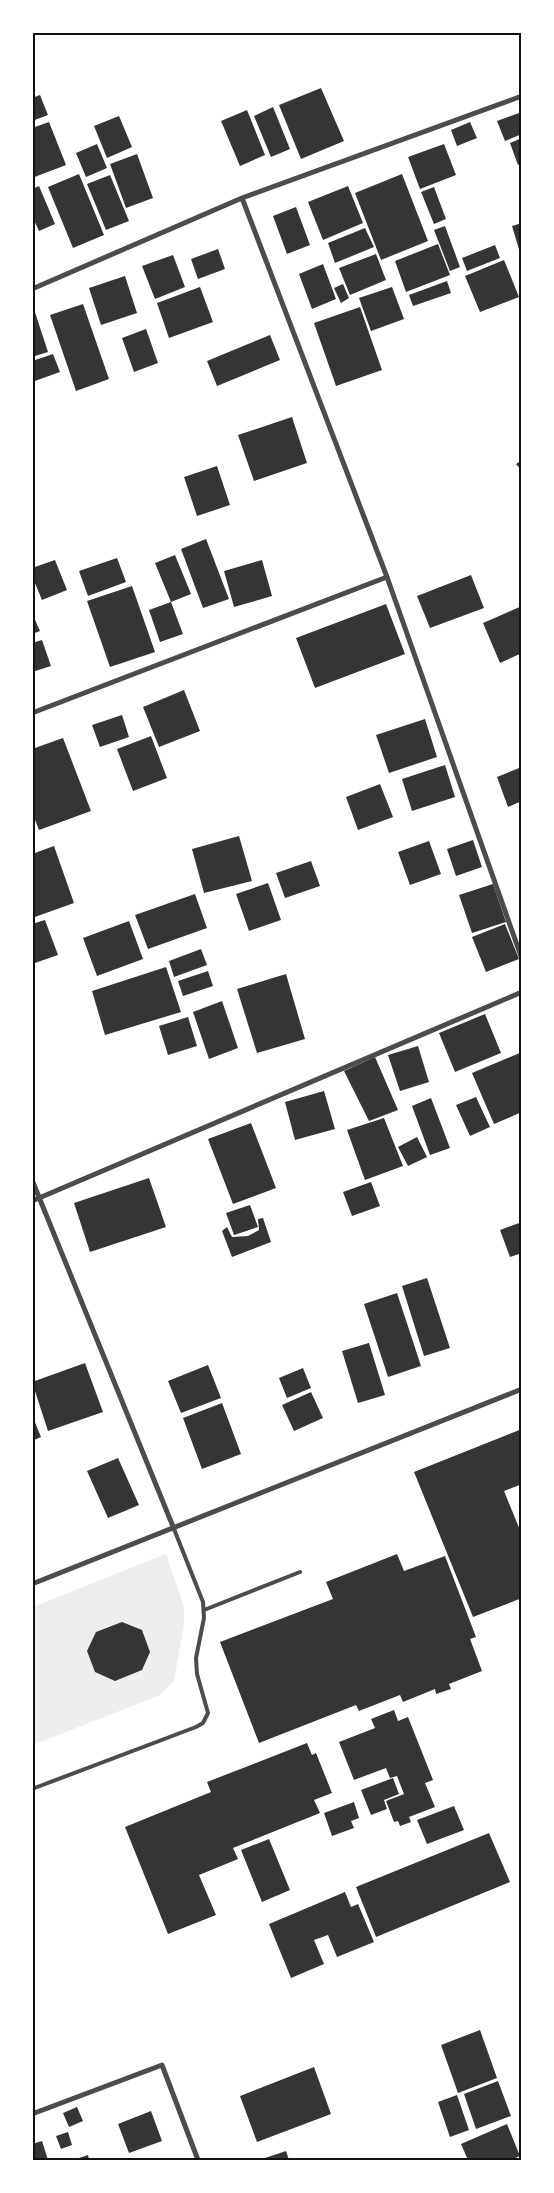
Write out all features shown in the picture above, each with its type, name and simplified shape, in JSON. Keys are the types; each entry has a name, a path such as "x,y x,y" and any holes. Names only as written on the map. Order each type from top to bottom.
{"street":[{"path":"32,289 242,198 522,96"},
{"path":"242,198 387,577 522,959"},
{"path":"32,713 387,577"},
{"path":"32,1201 522,992"},
{"path":"32,1180 174,1528"},
{"path":"32,1584 522,1390"},
{"path":"32,2114 162,2065 198,2160"}],"lane":[{"path":"32,1789 203,1723 208,1713 197,1674 196,1658 204,1610 199,1588 174,1528"},
{"path":"204,1610 300,1572"}],"shaded area":[{"path":"166,1554 184,1607 184,1624 174,1681 160,1695 33,1745 33,1607"}],"building":[{"path":"321,88 344,141 301,159 279,105"},
{"path":"40,95 48,115 32,121 32,98"},
{"path":"273,107 290,149 271,157 254,116"},
{"path":"247,110 265,155 240,166 221,121"},
{"path":"519,113 522,120 522,134 505,141 497,121"},
{"path":"119,116 132,147 107,158 94,126"},
{"path":"49,122 66,165 32,178 32,128"},
{"path":"470,122 477,138 457,146 451,130"},
{"path":"522,138 522,163 518,165 510,143"},
{"path":"97,144 107,168 86,177 76,153"},
{"path":"444,144 456,175 420,189 408,157"},
{"path":"137,154 153,198 126,208 110,164"},
{"path":"79,174 104,235 73,248 48,187"},
{"path":"402,174 428,241 381,260 355,193"},
{"path":"110,175 129,221 106,230 87,184"},
{"path":"39,186 55,224 39,231 32,216 32,189"},
{"path":"348,186 363,223 323,240 308,202"},
{"path":"434,187 446,219 434,224 421,192"},
{"path":"296,207 310,245 287,254 273,216"},
{"path":"522,223 522,256 521,256 512,226"},
{"path":"445,226 460,267 450,271 434,230"},
{"path":"365,228 374,247 335,263 328,243"},
{"path":"438,244 450,275 406,292 395,261"},
{"path":"495,245 500,258 467,271 462,258"},
{"path":"218,249 225,269 198,279 191,259"},
{"path":"376,254 386,280 350,295 339,268"},
{"path":"173,255 185,287 155,299 142,266"},
{"path":"504,260 519,297 480,312 465,276"},
{"path":"323,264 336,299 312,309 299,274"},
{"path":"125,276 137,313 101,325 89,288"},
{"path":"447,281 451,293 413,306 409,295"},
{"path":"343,284 349,298 341,303 334,288"},
{"path":"200,287 213,322 169,338 157,303"},
{"path":"392,287 404,319 371,331 359,298"},
{"path":"83,304 109,379 76,391 50,315"},
{"path":"32,307 48,352 32,357"},
{"path":"360,307 382,370 336,386 314,323"},
{"path":"146,329 158,363 134,372 122,338"},
{"path":"270,335 280,360 217,386 207,361"},
{"path":"53,354 60,372 32,382 32,361"},
{"path":"292,417 307,463 254,481 238,435"},
{"path":"522,460 522,471 516,464"},
{"path":"217,466 230,505 197,516 184,477"},
{"path":"206,539 229,599 203,608 181,549"},
{"path":"175,555 191,594 171,602 155,563"},
{"path":"117,558 126,582 88,596 79,571"},
{"path":"55,560 67,590 42,600 32,576 32,568"},
{"path":"262,560 272,596 234,607 224,571"},
{"path":"471,575 484,608 430,628 417,596"},
{"path":"132,586 155,652 110,667 87,601"},
{"path":"171,602 183,634 160,642 149,610"},
{"path":"386,604 405,654 315,688 296,638"},
{"path":"522,606 522,653 500,663 483,623"},
{"path":"32,613 40,631 32,634"},
{"path":"42,640 51,666 32,672 32,643"},
{"path":"184,690 200,731 159,747 143,707"},
{"path":"122,715 129,737 100,747 92,725"},
{"path":"425,719 437,757 389,773 376,735"},
{"path":"151,736 167,778 133,791 117,749"},
{"path":"63,738 91,811 39,830 32,812 32,749"},
{"path":"445,765 455,797 412,811 402,779"},
{"path":"519,768 522,776 522,801 508,807 497,777"},
{"path":"380,784 393,817 358,830 346,797"},
{"path":"239,836 252,881 204,893 192,849"},
{"path":"473,840 482,867 456,876 447,849"},
{"path":"429,841 441,874 410,885 398,852"},
{"path":"54,846 74,903 32,918 32,854"},
{"path":"311,861 320,886 285,898 276,873"},
{"path":"268,883 281,920 249,931 236,894"},
{"path":"493,884 506,922 472,933 459,895"},
{"path":"195,894 207,928 148,949 135,915"},
{"path":"45,920 58,955 32,964 32,924"},
{"path":"129,921 143,959 97,976 83,938"},
{"path":"505,924 519,959 486,972 472,937"},
{"path":"201,949 207,965 174,977 169,961"},
{"path":"166,967 181,1012 105,1035 92,991"},
{"path":"208,971 213,986 183,996 178,981"},
{"path":"286,974 305,1039 257,1053 237,989"},
{"path":"222,1001 238,1048 209,1059 193,1012"},
{"path":"485,1014 501,1053 455,1072 439,1033"},
{"path":"188,1017 197,1046 168,1055 159,1026"},
{"path":"418,1046 429,1082 400,1091 388,1055"},
{"path":"522,1052 522,1112 494,1124 472,1073"},
{"path":"375,1057 398,1110 369,1121 344,1071"},
{"path":"324,1091 335,1129 295,1140 285,1102"},
{"path":"476,1097 490,1127 470,1136 456,1105"},
{"path":"431,1098 450,1148 430,1155 412,1106"},
{"path":"384,1118 403,1166 365,1180 347,1130"},
{"path":"251,1123 276,1188 233,1204 208,1139"},
{"path":"417,1137 427,1157 408,1166 398,1147"},
{"path":"149,1178 166,1227 90,1252 74,1203"},
{"path":"371,1182 380,1206 352,1216 343,1192"},
{"path":"250,1205 258,1227 234,1235 226,1213"},
{"path":"263,1218 271,1242 232,1257 222,1231 227,1227 232,1237 248,1236 259,1230 258,1219"},
{"path":"522,1222 522,1253 510,1257 500,1230"},
{"path":"427,1278 450,1348 424,1356 402,1286"},
{"path":"397,1293 421,1366 388,1377 364,1304"},
{"path":"369,1343 385,1395 358,1403 342,1351"},
{"path":"85,1363 103,1412 48,1431 32,1382"},
{"path":"208,1365 221,1398 181,1413 168,1381"},
{"path":"303,1368 311,1388 287,1398 279,1378"},
{"path":"311,1392 323,1418 294,1431 282,1405"},
{"path":"222,1403 241,1454 202,1469 183,1418"},
{"path":"32,1415 41,1437 32,1441"},
{"path":"522,1429 522,1484 504,1491 522,1535 522,1598 473,1617 414,1472"},
{"path":"118,1458 139,1505 108,1518 87,1471"},
{"path":"397,1554 404,1571 445,1556 476,1637 470,1639 482,1671 449,1684 451,1689 436,1694 435,1689 403,1702 400,1695 359,1711 356,1705 259,1743 220,1642 333,1599 326,1582"},
{"path":"122,1622 142,1630 150,1652 142,1670 115,1681 95,1672 87,1651 96,1632"},
{"path":"394,1710 398,1721 408,1717 433,1780 425,1783 435,1807 409,1817 411,1822 400,1826 398,1821 394,1822 386,1801 404,1794 397,1776 390,1778 386,1768 354,1780 339,1742 375,1728 371,1719"},
{"path":"307,1743 312,1755 316,1753 332,1793 314,1800 320,1813 233,1848 238,1859 199,1875 216,1915 168,1934 125,1827 211,1792 207,1782"},
{"path":"393,1778 399,1794 384,1800 387,1809 371,1815 361,1790"},
{"path":"354,1802 359,1818 351,1821 354,1828 332,1836 324,1813"},
{"path":"454,1806 464,1830 427,1844 417,1820"},
{"path":"489,1833 510,1882 376,1937 356,1887"},
{"path":"269,1839 290,1890 262,1902 241,1850"},
{"path":"345,1892 351,1907 358,1904 374,1942 337,1957 328,1935 314,1940 324,1964 291,1978 269,1924"},
{"path":"480,2030 497,2078 458,2093 441,2045"},
{"path":"314,2067 331,2114 257,2142 240,2096"},
{"path":"498,2081 511,2116 476,2129 464,2094"},
{"path":"457,2095 469,2130 450,2137 438,2102"},
{"path":"77,2107 83,2121 69,2127 63,2113"},
{"path":"151,2111 162,2141 129,2153 118,2124"},
{"path":"507,2124 520,2156 511,2160 468,2160 461,2144"},
{"path":"68,2132 72,2145 61,2149 56,2136"},
{"path":"42,2141 48,2160 32,2160 32,2144"},
{"path":"286,2151 289,2160 259,2160"},
{"path":"88,2155 89,2160 73,2160"}]}
